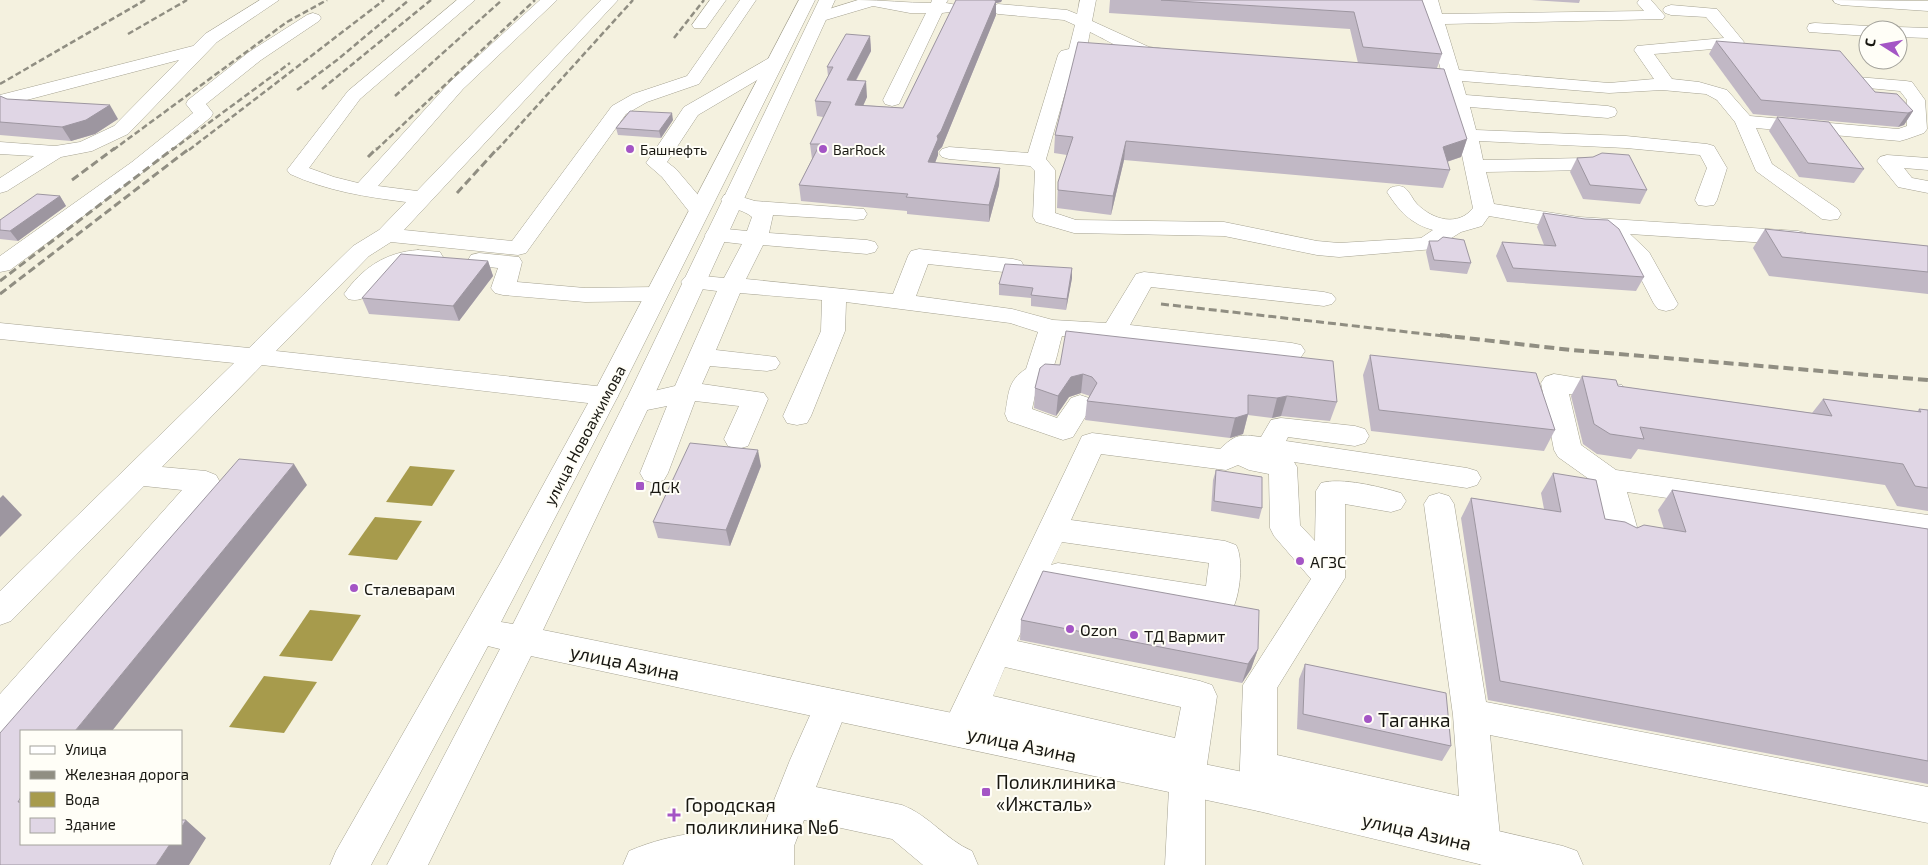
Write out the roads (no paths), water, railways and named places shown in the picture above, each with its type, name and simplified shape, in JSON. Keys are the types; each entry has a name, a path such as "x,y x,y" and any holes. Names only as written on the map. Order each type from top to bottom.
{"main road":[{"path":"0,148 54,152 85,147 121,130 211,38 271,0"},
{"path":"422,198 362,190 318,180 297,170 354,95 467,0"},
{"path":"362,190 457,84 548,0"},
{"path":"0,612 361,251 387,235 610,0"},
{"path":"700,25 718,0"},
{"path":"387,235 518,248 619,110 640,98 692,80 748,0"},
{"path":"1077,52 1088,0"},
{"path":"1430,0 1468,135 1484,209"},
{"path":"1841,0 1928,6"},
{"path":"817,6 874,1 905,3 912,9 938,4 959,8"},
{"path":"1436,19 1657,16 1645,2"},
{"path":"892,100 938,4"},
{"name":"улица Новоажимова","path":"350,865 479,631 605,396 699,208 775,62 817,6"},
{"name":"улица Новоажимова","path":"406,865 522,640 637,403 716,234 742,204 817,6"},
{"path":"998,9 1067,15 1145,52"},
{"path":"1667,86 1643,50 1736,42 1711,12 1671,10"},
{"path":"0,265 139,166 204,113 195,104 255,56 312,18"},
{"path":"1815,28 1858,30"},
{"path":"1908,32 1928,33"},
{"path":"0,103 199,50"},
{"path":"1036,160 1067,55 1077,52 1145,52 1184,56"},
{"path":"699,208 669,173 656,163 691,111 775,62"},
{"path":"1432,78 1451,77 1609,88 1634,84 1707,88 1721,95 1744,121 1900,135 1917,129 1916,100 1906,86 1857,82"},
{"path":"1458,100 1608,112"},
{"path":"0,103 50,107"},
{"path":"119,111 139,112"},
{"path":"1706,200 1717,168 1744,121"},
{"path":"1874,133 1928,157"},
{"path":"1468,135 1730,148 1830,214"},
{"path":"0,187 54,152"},
{"path":"949,152 1036,160 1045,170 1044,217 1074,226 1224,229 1317,248 1339,250 1426,244 1454,226 1474,220 1484,209"},
{"path":"1928,164 1887,161 1905,183 1928,187"},
{"path":"1475,166 1586,164"},
{"path":"1397,192 1404,204 1418,217 1435,225 1454,226"},
{"path":"742,204 856,214"},
{"path":"654,473 685,392 732,284 756,238 763,216 742,204"},
{"path":"1484,209 1579,224 1816,239"},
{"path":"1608,226 1638,252 1666,304"},
{"path":"716,234 867,247"},
{"path":"356,294 386,263 410,255 511,262 503,288 585,295 656,294"},
{"path":"902,302 919,256 1014,266"},
{"path":"1114,331 1144,279 1324,299"},
{"path":"693,282 834,294 1012,316 1052,328 1114,331 1292,351"},
{"path":"796,416 833,330 834,294"},
{"path":"1052,328 1038,374 1025,382 1018,414 1063,430 1080,404"},
{"path":"0,331 605,396"},
{"path":"701,357 767,363"},
{"path":"1642,394 1554,383 1568,450 1609,480 1928,526"},
{"path":"637,403 685,392 755,399 738,439"},
{"path":"1268,448 1280,428 1355,436"},
{"path":"965,718 1092,443 1226,460 1242,444 1467,478"},
{"path":"1230,456 1283,467 1285,528 1329,578"},
{"path":"0,719 206,482 136,475"},
{"path":"1609,480 1624,534"},
{"path":"1258,781 1260,685 1329,578 1331,491 1391,501"},
{"path":"1439,504 1471,715 1481,832"},
{"path":"1033,571 1221,600 1225,553 1053,529"},
{"name":"улица Азина","path":"479,631 832,704 965,718 1189,768 1258,781 1481,832 1563,865"},
{"path":"996,651 1200,696 1189,768 1185,865"},
{"path":"643,865 652,860 672,855 775,856 793,800 832,704"},
{"path":"1471,715 1928,806"},
{"path":"793,800 902,823 924,854 958,865"}],"water":[{"path":"410,466 455,470 432,506 386,502"},
{"path":"375,517 422,521 397,560 348,555"},
{"path":"310,610 361,615 332,661 279,656"},
{"path":"264,676 317,682 284,733 229,727"}],"railway":[{"path":"0,84 145,0"},
{"path":"128,34 187,0"},
{"path":"113,150 287,22 327,0"},
{"path":"189,150 384,0"},
{"path":"297,90 337,60 409,0"},
{"path":"322,89 431,0"},
{"path":"395,96 502,0"},
{"path":"376,150 535,0"},
{"path":"497,150 633,0"},
{"path":"674,38 704,0"},
{"path":"172,150 290,63"},
{"path":"72,180 115,148"},
{"path":"0,281 174,148"},
{"path":"0,294 190,148"},
{"path":"368,157 377,148"},
{"path":"457,193 498,148"},
{"path":"1161,304 1452,337"},
{"path":"1440,335 1571,350 1928,380"}],"place":[{"name":"Башнефть","path":"630,149"},
{"name":"BarRock","path":"823,149"},
{"name":"ДСК","path":"640,486"},
{"name":"АГЗС","path":"1300,561"},
{"name":"Сталеварам","path":"354,588"},
{"name":"Ozon","path":"1070,629"},
{"name":"ТД Вармит","path":"1134,635"},
{"name":"Таганка","path":"1368,719"},
{"name":"Поликлиника «Ижсталь»","path":"986,792"},
{"name":"Городская поликлиника №6","path":"674,815"}]}
